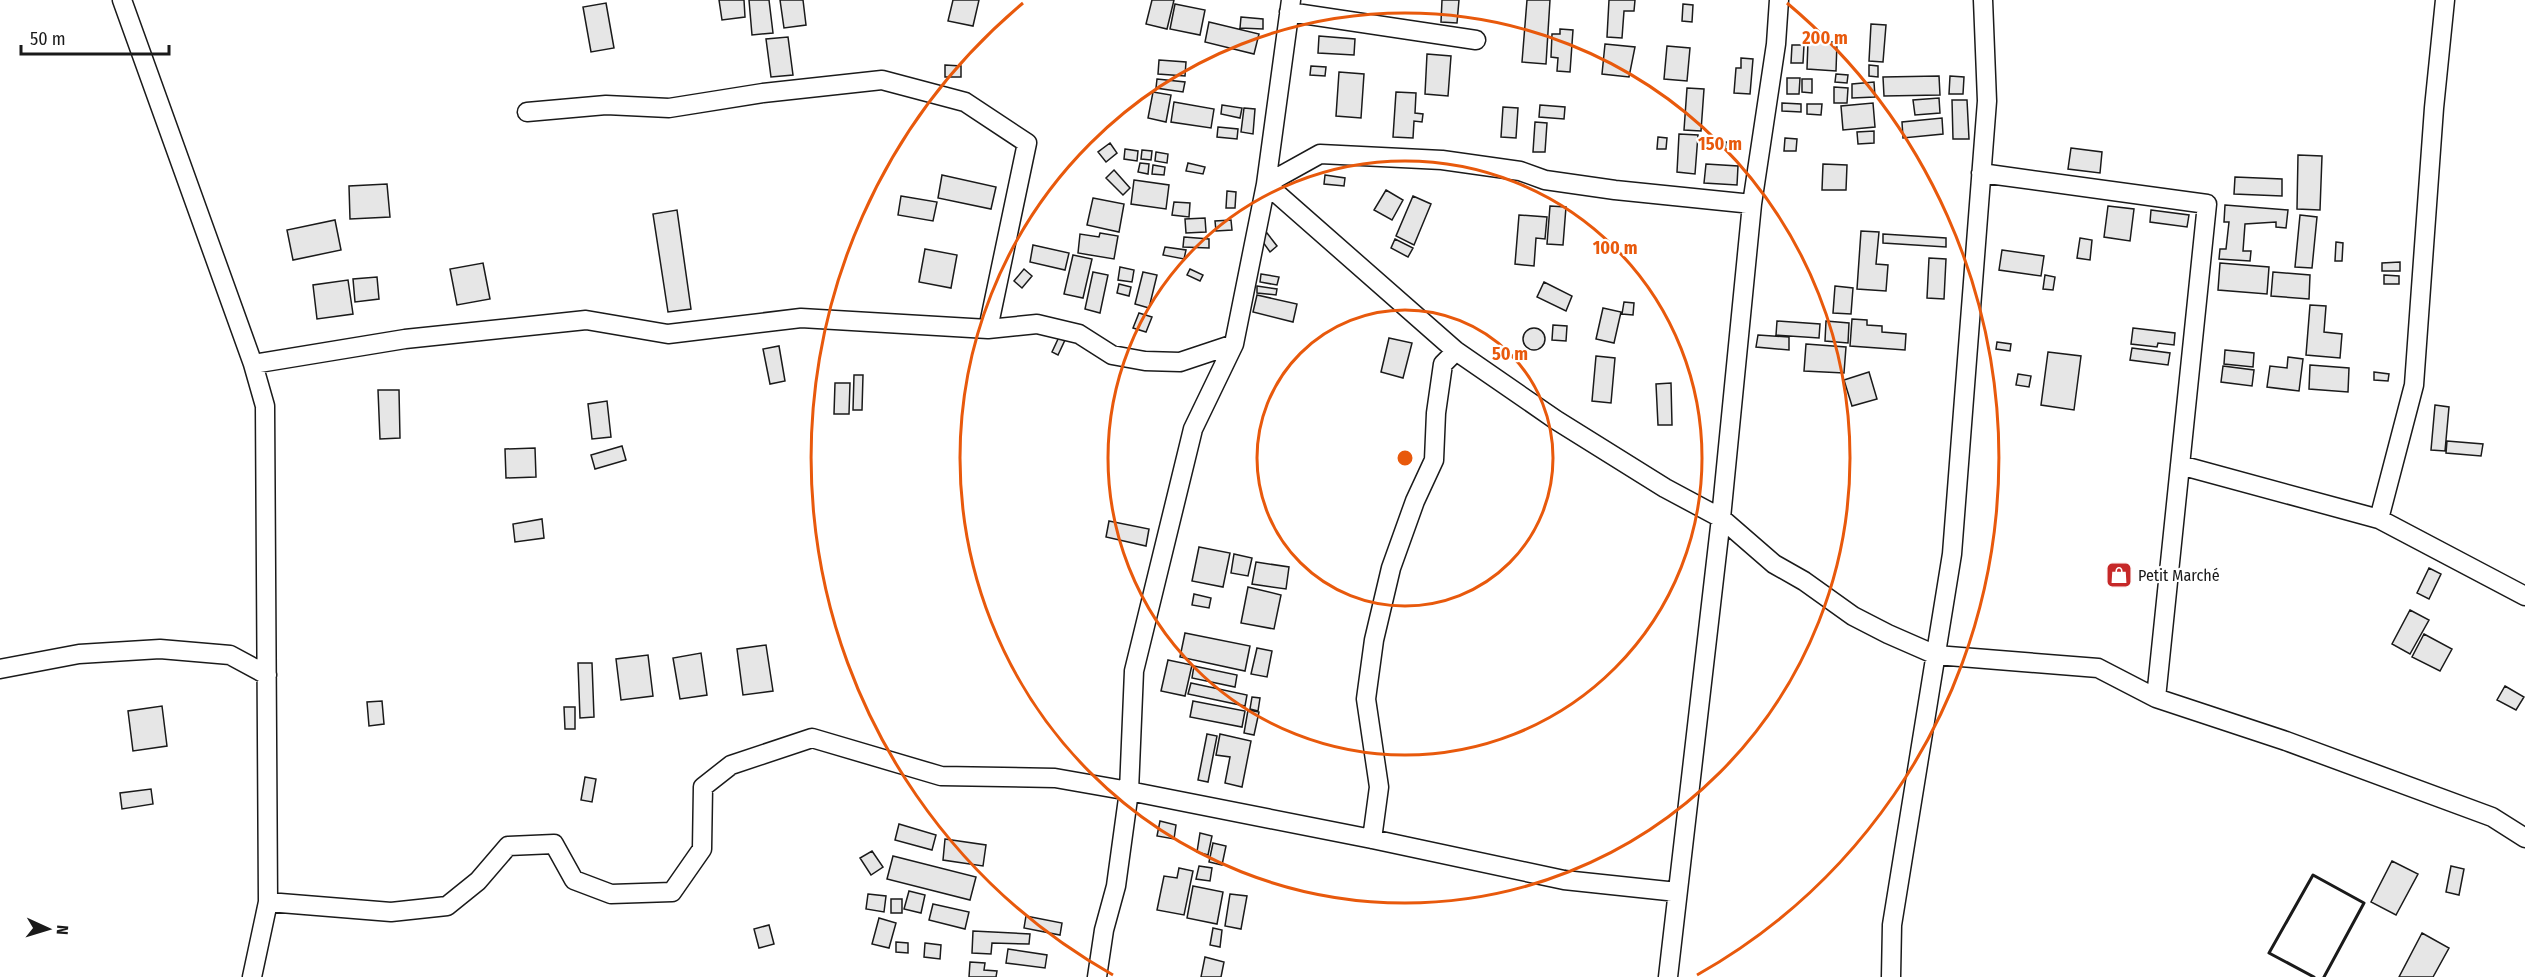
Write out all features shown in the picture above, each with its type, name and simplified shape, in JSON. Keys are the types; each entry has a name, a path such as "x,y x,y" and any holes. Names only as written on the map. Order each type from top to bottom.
{"street":[{"path":"123,0 254,364 265,406 268,902 252,977"},
{"path":"1668,977 1721,518 1752,204 1776,44 1779,0"},
{"path":"2379,519 2414,385 2434,108 2445,0"},
{"path":"1891,977 1892,925 1952,554 1987,101 1983,1"},
{"path":"1097,977 1104,930 1116,886 1129,791 1134,671 1193,429 1234,344 1266,184 1290,6 1476,40"},
{"path":"527,112 606,105 669,108 763,93 882,80 965,102 1027,143 988,329"},
{"path":"1266,184 1320,154 1442,160 1520,171 1545,180 1615,190 1752,204"},
{"path":"1981,173 2207,204 2157,698"},
{"path":"1266,184 1456,351 1556,420 1665,488 1721,518 1774,564 1804,581 1853,616 1936,656 2098,668 2157,698 2286,741 2492,817 2525,838"},
{"path":"254,364 405,339 586,320 668,334 801,318 988,329 1037,324 1079,333 1112,356 1145,361 1180,362 1234,344"},
{"path":"1372,839 1379,787 1366,699 1374,640 1391,568 1415,501 1434,460 1436,413 1443,364 1456,351"},
{"path":"2180,465 2379,519 2525,596"},
{"path":"0,669 79,654 160,649 230,655 267,675"},
{"path":"268,902 391,912 447,906 478,882 508,846 554,844 574,880 611,894 672,892 702,849 703,788 731,765 812,738 941,776 1055,778 1372,839 1564,880 1677,892"}],"building":[{"path":"719,0 744,0 745,17 722,20"},
{"path":"749,0 769,0 773,33 752,35"},
{"path":"780,0 803,0 806,25 784,28"},
{"path":"953,0 979,0 973,26 948,21"},
{"path":"1152,0 1174,0 1167,29 1146,24"},
{"path":"1442,0 1459,0 1457,23 1441,22"},
{"path":"1527,0 1550,0 1546,64 1522,62"},
{"path":"1609,0 1635,0 1634,11 1624,11 1622,38 1607,37"},
{"path":"606,3 614,48 591,52 583,7"},
{"path":"1175,4 1205,10 1200,35 1170,29"},
{"path":"1683,4 1693,5 1692,22 1682,21"},
{"path":"1241,17 1263,19 1263,29 1240,28"},
{"path":"1209,22 1259,34 1254,54 1205,42"},
{"path":"1871,24 1886,25 1883,62 1869,61"},
{"path":"1560,29 1573,30 1570,72 1557,71 1558,58 1551,57 1552,34 1560,34"},
{"path":"1319,36 1355,39 1354,55 1318,53"},
{"path":"788,37 793,75 771,77 766,39"},
{"path":"1808,41 1837,42 1836,71 1807,69"},
{"path":"1605,44 1635,47 1629,77 1602,74"},
{"path":"1792,45 1804,45 1803,63 1791,63"},
{"path":"1667,46 1690,48 1687,81 1664,79"},
{"path":"1427,54 1451,56 1448,96 1425,94"},
{"path":"1741,58 1753,59 1750,94 1734,93 1736,68 1741,68"},
{"path":"1159,60 1186,62 1185,76 1158,74"},
{"path":"945,65 961,66 961,77 945,77"},
{"path":"1869,65 1878,66 1878,77 1869,76"},
{"path":"1311,66 1326,67 1325,76 1310,75"},
{"path":"1339,72 1364,74 1361,118 1336,116"},
{"path":"1836,74 1848,75 1847,83 1835,82"},
{"path":"1939,76 1940,95 1884,96 1883,77"},
{"path":"1950,76 1964,77 1963,94 1949,94"},
{"path":"1787,78 1800,78 1799,94 1787,94"},
{"path":"1157,79 1185,82 1183,92 1156,88"},
{"path":"1802,79 1812,79 1812,93 1802,92"},
{"path":"1874,82 1875,97 1852,98 1852,84"},
{"path":"1834,87 1848,88 1847,103 1834,103"},
{"path":"1687,88 1704,89 1701,131 1684,130"},
{"path":"1153,92 1171,95 1166,122 1148,118"},
{"path":"1396,92 1416,93 1415,113 1423,114 1422,122 1414,121 1413,138 1393,137"},
{"path":"1939,98 1940,113 1915,115 1913,100"},
{"path":"1952,100 1967,100 1969,139 1953,139"},
{"path":"1174,102 1214,109 1211,128 1171,122"},
{"path":"1782,103 1801,104 1801,112 1782,111"},
{"path":"1873,103 1875,127 1843,130 1841,106"},
{"path":"1807,104 1822,104 1821,115 1807,114"},
{"path":"1222,105 1242,108 1240,118 1221,114"},
{"path":"1540,105 1565,107 1564,119 1539,117"},
{"path":"1503,107 1518,108 1516,138 1501,137"},
{"path":"1244,108 1255,109 1253,134 1241,132"},
{"path":"1942,118 1943,134 1903,138 1902,122"},
{"path":"1535,122 1547,123 1545,152 1533,152"},
{"path":"1218,127 1238,129 1237,139 1217,137"},
{"path":"1874,131 1874,143 1858,144 1857,132"},
{"path":"1679,134 1698,135 1695,174 1677,172"},
{"path":"1658,137 1667,138 1666,149 1657,149"},
{"path":"1785,138 1797,139 1796,151 1784,151"},
{"path":"1726,142 1740,143 1740,150 1725,149"},
{"path":"1110,143 1117,153 1106,162 1098,152"},
{"path":"2071,148 2102,152 2100,173 2068,169"},
{"path":"1125,149 1138,151 1137,161 1124,159"},
{"path":"1142,150 1152,151 1151,160 1141,159"},
{"path":"1156,152 1168,154 1167,163 1155,161"},
{"path":"2298,155 2322,156 2320,210 2297,209"},
{"path":"1140,163 1149,164 1148,174 1138,172"},
{"path":"1188,163 1205,167 1203,174 1186,171"},
{"path":"1706,164 1738,166 1737,185 1704,183"},
{"path":"1823,164 1847,165 1846,190 1822,190"},
{"path":"1153,165 1165,167 1164,175 1152,174"},
{"path":"1114,170 1130,188 1123,195 1106,178"},
{"path":"942,175 996,187 991,209 938,198"},
{"path":"1325,175 1345,178 1344,186 1324,184"},
{"path":"2235,177 2282,179 2282,196 2234,194"},
{"path":"1134,180 1169,185 1166,209 1131,204"},
{"path":"387,184 390,217 350,219 349,186"},
{"path":"1386,190 1403,200 1392,220 1374,210"},
{"path":"1227,191 1236,192 1235,208 1226,208"},
{"path":"901,196 937,202 933,221 898,215"},
{"path":"1413,196 1431,204 1414,245 1396,236"},
{"path":"1093,198 1124,204 1119,232 1087,225"},
{"path":"1174,202 1190,203 1189,217 1172,215"},
{"path":"2225,205 2288,210 2286,228 2276,227 2276,222 2245,224 2243,251 2251,251 2250,261 2219,259 2220,249 2226,249 2229,222 2224,222"},
{"path":"1550,206 1566,207 1563,245 1547,244"},
{"path":"2108,206 2134,209 2130,241 2104,237"},
{"path":"677,210 691,309 668,312 653,214"},
{"path":"2151,210 2189,215 2187,227 2150,222"},
{"path":"1519,215 1547,217 1545,239 1536,238 1534,266 1515,264"},
{"path":"2300,215 2317,217 2312,268 2295,267"},
{"path":"1205,218 1206,232 1186,233 1185,219"},
{"path":"335,220 341,250 293,260 287,230"},
{"path":"1231,220 1232,230 1216,231 1215,221"},
{"path":"1861,231 1879,232 1876,264 1888,265 1886,291 1857,289"},
{"path":"1100,233 1118,236 1114,259 1078,253 1080,234 1099,237"},
{"path":"1267,233 1277,246 1270,252 1260,238"},
{"path":"1883,234 1946,238 1946,247 1883,243"},
{"path":"1184,237 1209,239 1209,248 1183,247"},
{"path":"2080,238 2092,240 2090,260 2077,258"},
{"path":"1395,239 1413,248 1408,257 1391,248"},
{"path":"2336,242 2343,243 2342,261 2335,261"},
{"path":"1033,245 1069,253 1065,270 1030,262"},
{"path":"1165,247 1186,250 1184,259 1163,255"},
{"path":"925,249 957,255 951,288 919,282"},
{"path":"2002,250 2044,256 2041,276 1999,270"},
{"path":"1073,255 1092,259 1083,298 1064,294"},
{"path":"1929,258 1946,259 1944,299 1927,298"},
{"path":"2400,262 2400,271 2382,271 2382,263"},
{"path":"483,263 490,299 457,305 450,269"},
{"path":"2220,263 2269,267 2267,294 2218,290"},
{"path":"1120,267 1134,270 1132,282 1118,280"},
{"path":"1024,269 1032,276 1022,288 1014,281"},
{"path":"1190,269 1203,275 1200,281 1187,275"},
{"path":"1093,272 1108,275 1100,313 1085,309"},
{"path":"1143,272 1157,275 1149,308 1135,304"},
{"path":"2273,272 2310,275 2309,299 2271,296"},
{"path":"1261,274 1279,277 1277,285 1260,282"},
{"path":"2045,275 2055,277 2053,290 2043,289"},
{"path":"2384,275 2399,276 2399,284 2384,284"},
{"path":"377,277 379,299 355,302 353,279"},
{"path":"348,280 353,314 317,319 313,285"},
{"path":"1544,282 1572,296 1566,311 1537,297"},
{"path":"1119,284 1131,287 1129,296 1117,293"},
{"path":"1257,286 1277,289 1276,295 1257,293"},
{"path":"1835,286 1853,288 1851,314 1833,313"},
{"path":"1257,295 1297,304 1293,322 1253,312"},
{"path":"1624,302 1634,303 1633,315 1622,314"},
{"path":"2310,305 2326,306 2324,332 2342,334 2340,358 2306,355"},
{"path":"1603,308 1621,312 1614,343 1596,339"},
{"path":"1139,313 1152,317 1146,332 1133,328"},
{"path":"1852,319 1867,320 1867,325 1882,326 1882,332 1906,334 1905,350 1850,346"},
{"path":"1777,321 1820,324 1819,338 1776,335"},
{"path":"1826,321 1849,323 1848,343 1825,341"},
{"path":"1553,325 1567,326 1566,341 1552,340"},
{"path":"1534,328 1542,331 1545,339 1542,347 1534,350 1526,347 1523,339 1526,331"},
{"path":"2133,328 2175,333 2174,345 2158,343 2157,347 2131,344"},
{"path":"1758,335 1789,337 1789,350 1756,347"},
{"path":"1059,337 1065,340 1058,355 1052,352"},
{"path":"1389,338 1412,343 1403,378 1381,372"},
{"path":"1997,342 2011,344 2010,351 1996,349"},
{"path":"1806,344 1846,347 1844,373 1804,371"},
{"path":"779,346 785,381 770,384 763,349"},
{"path":"2132,348 2170,353 2168,365 2130,360"},
{"path":"2225,350 2254,353 2253,367 2224,364"},
{"path":"2048,352 2081,356 2074,410 2041,405"},
{"path":"1596,356 1615,358 1611,403 1592,401"},
{"path":"2288,357 2303,359 2299,391 2267,387 2270,366 2287,368"},
{"path":"2310,365 2349,368 2348,392 2309,389"},
{"path":"2223,366 2254,370 2252,386 2221,382"},
{"path":"1869,372 1877,399 1852,406 1844,380"},
{"path":"2374,372 2389,374 2388,381 2374,380"},
{"path":"2018,374 2031,376 2029,387 2016,385"},
{"path":"854,375 863,375 862,410 853,410"},
{"path":"835,383 850,383 849,414 834,414"},
{"path":"1671,383 1672,425 1658,425 1656,384"},
{"path":"378,390 399,390 400,438 380,439"},
{"path":"607,401 611,437 592,439 588,404"},
{"path":"2435,405 2449,407 2445,451 2431,450"},
{"path":"2447,441 2483,444 2481,456 2446,453"},
{"path":"622,446 626,460 595,469 591,455"},
{"path":"535,448 536,477 506,478 505,449"},
{"path":"542,519 544,538 515,542 513,524"},
{"path":"1109,521 1149,529 1146,546 1106,537"},
{"path":"1199,547 1230,553 1223,587 1192,581"},
{"path":"1234,554 1252,558 1248,576 1231,573"},
{"path":"1256,562 1289,567 1286,589 1252,584"},
{"path":"2429,568 2441,574 2429,599 2417,593"},
{"path":"1248,587 1281,595 1274,629 1241,623"},
{"path":"1194,594 1211,598 1209,608 1192,605"},
{"path":"2410,610 2429,620 2410,654 2392,644"},
{"path":"1185,633 1250,646 1245,671 1180,657"},
{"path":"2424,634 2452,649 2440,671 2412,657"},
{"path":"766,645 773,691 743,695 737,649"},
{"path":"1257,648 1272,651 1267,677 1251,674"},
{"path":"701,653 707,695 680,699 673,658"},
{"path":"648,655 653,696 621,700 616,659"},
{"path":"1168,660 1192,665 1185,696 1161,691"},
{"path":"578,663 592,663 594,717 580,718"},
{"path":"1194,666 1237,675 1235,687 1192,678"},
{"path":"1191,683 1247,695 1245,706 1188,694"},
{"path":"2505,686 2524,697 2516,710 2497,700"},
{"path":"1252,697 1260,698 1258,711 1250,709"},
{"path":"382,701 384,724 369,726 367,702"},
{"path":"1193,701 1245,711 1242,727 1190,717"},
{"path":"162,706 167,746 133,751 128,711"},
{"path":"564,707 575,707 575,729 565,729"},
{"path":"1248,710 1259,712 1254,735 1244,733"},
{"path":"1207,734 1217,736 1208,782 1198,780"},
{"path":"1220,734 1251,741 1242,787 1225,783 1230,757 1216,755"},
{"path":"585,777 596,779 592,802 581,800"},
{"path":"151,789 153,804 122,809 120,793"},
{"path":"1160,821 1176,825 1174,839 1157,836"},
{"path":"899,824 936,835 932,850 895,840"},
{"path":"1200,833 1212,836 1208,855 1197,852"},
{"path":"945,839 986,845 983,866 943,860"},
{"path":"1213,843 1226,846 1222,865 1209,862"},
{"path":"872,851 883,867 871,875 860,858"},
{"path":"893,856 976,877 970,900 887,879"},
{"path":"2392,861 2418,874 2396,915 2371,902"},
{"path":"1199,866 1212,868 1210,881 1196,879"},
{"path":"2451,866 2464,869 2459,895 2446,892"},
{"path":"1179,868 1193,871 1184,915 1157,910 1164,876 1177,878"},
{"path":"1193,886 1223,892 1217,924 1187,918"},
{"path":"909,891 925,895 921,913 904,909"},
{"path":"868,894 886,896 884,912 866,909"},
{"path":"1230,894 1247,896 1241,929 1225,926"},
{"path":"891,899 902,899 902,913 891,913"},
{"path":"933,904 969,912 965,929 929,920"},
{"path":"1026,916 1062,923 1060,935 1024,928"},
{"path":"879,918 896,923 889,948 872,944"},
{"path":"769,925 774,944 759,948 754,929"},
{"path":"1213,928 1222,930 1220,947 1210,945"},
{"path":"973,931 1030,934 1029,944 992,943 991,954 972,953"},
{"path":"2422,933 2449,948 2433,977 2399,977"},
{"path":"896,942 908,943 908,953 896,952"},
{"path":"925,943 941,945 940,959 924,957"},
{"path":"1008,949 1047,955 1045,968 1006,963"},
{"path":"1205,957 1224,962 1221,977 1201,977"},
{"path":"970,962 985,963 984,970 997,971 996,977 969,977"}],"wall":[{"path":"2314,977 2269,953 2313,875 2364,903 2324,977"}],"place":[{"name":"Petit Marché","path":"2119,575"}]}
